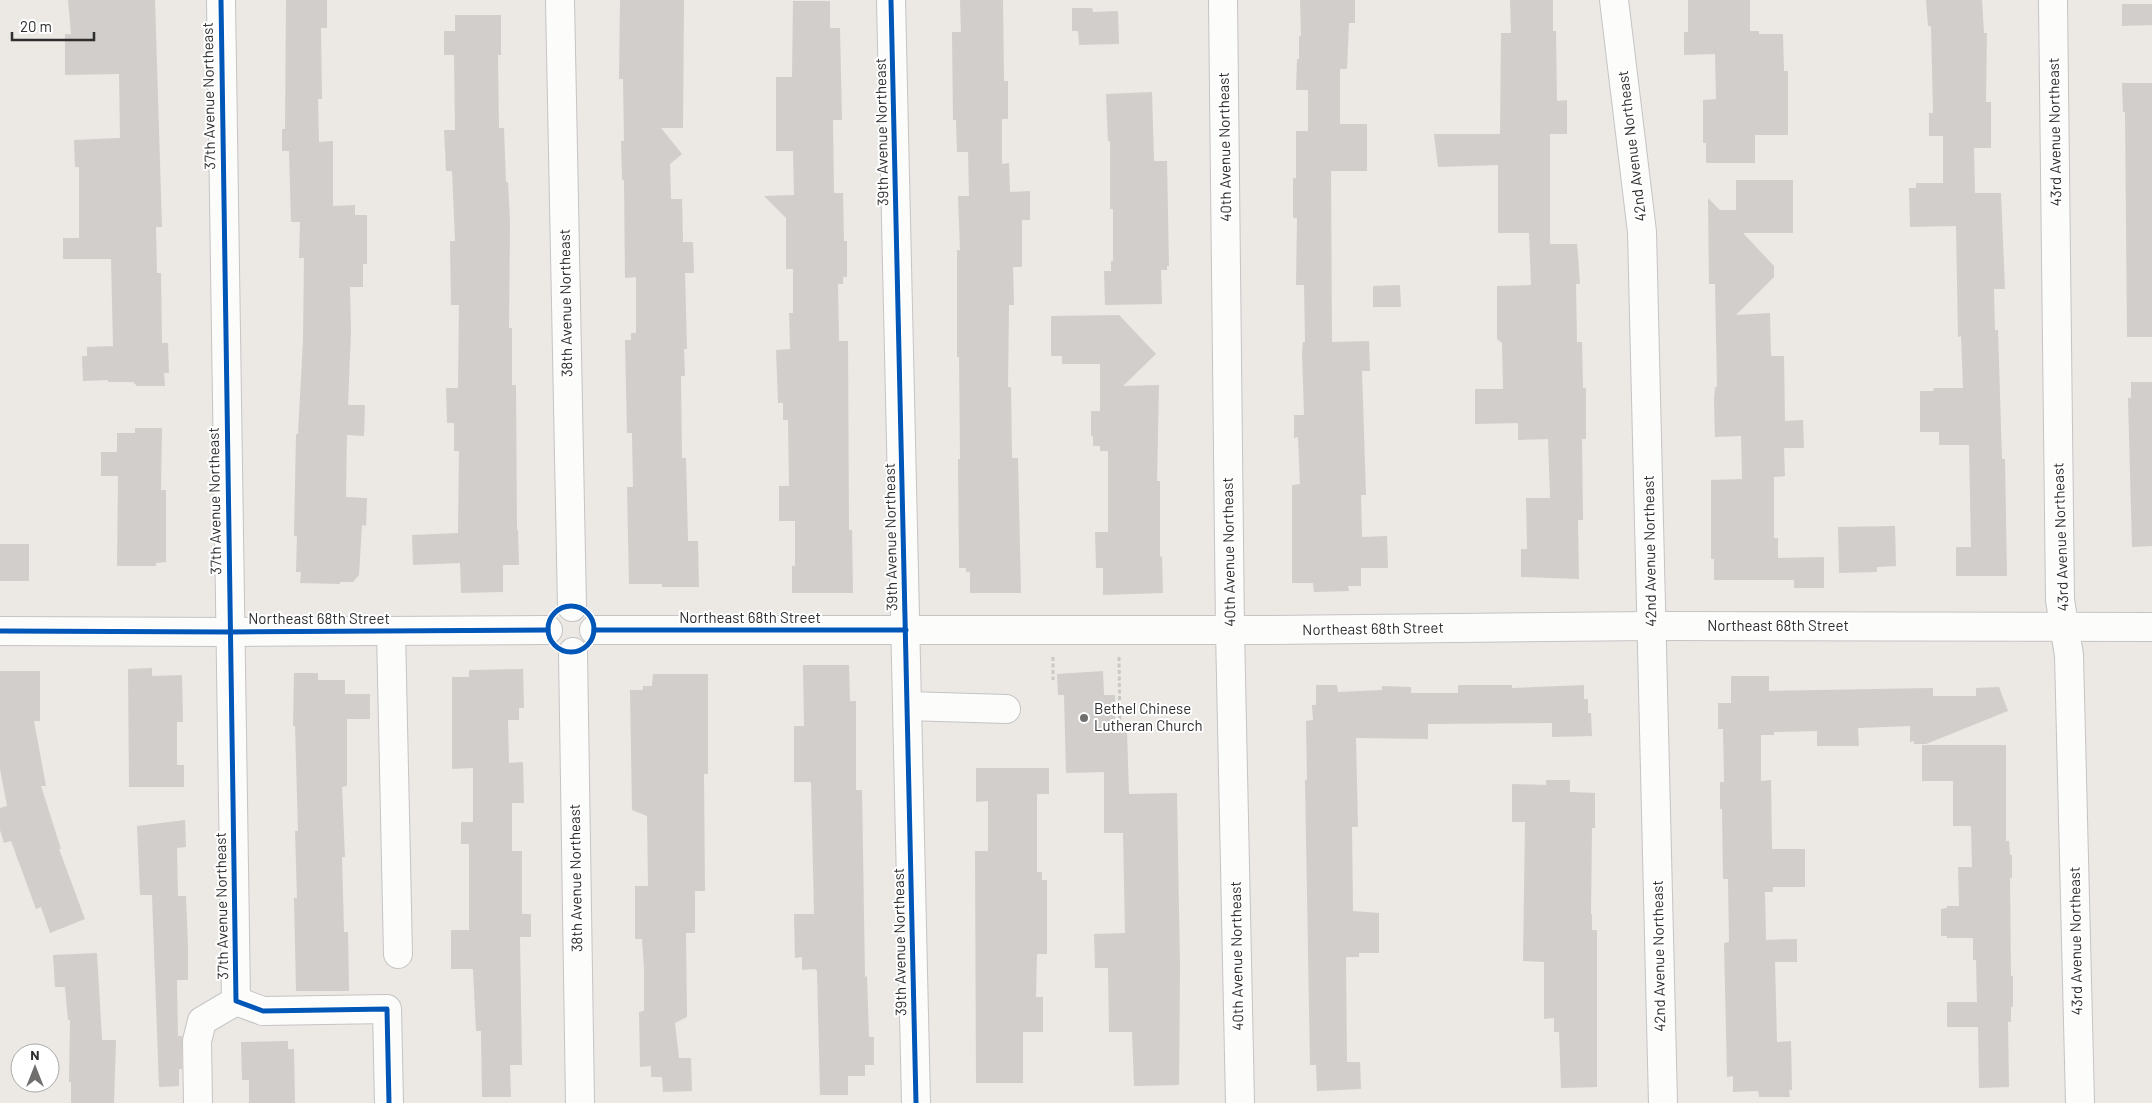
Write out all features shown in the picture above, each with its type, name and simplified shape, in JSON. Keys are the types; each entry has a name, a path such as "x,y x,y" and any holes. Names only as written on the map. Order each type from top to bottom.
{"street":[{"name":"37th Avenue Northeast","path":"220,0 236,1001"},
{"name":"38th Avenue Northeast","path":"560,0 572,606"},
{"name":"39th Avenue Northeast","path":"891,0 916,1103"},
{"name":"40th Avenue Northeast","path":"1223,0 1230,630 1240,1103"},
{"name":"42nd Avenue Northeast","path":"1614,0 1642,232 1663,1103"},
{"name":"43rd Avenue Northeast","path":"2053,0 2060,600 2069,655 2080,1103"},
{"path":"572,606 584,611 589,616 594,630 588,645 573,652 560,650 554,646 550,640 548,630 550,618 555,612 561,608 572,606"},
{"name":"Northeast 68th Street","path":"594,630 1230,630 1652,626 2152,627"},
{"name":"Northeast 68th Street","path":"0,631 548,630"},
{"path":"391,631 398,954"},
{"name":"38th Avenue Northeast","path":"573,652 580,1103"},
{"path":"907,706 1006,709"},
{"path":"198,1103 196,1041 202,1021 236,1001 263,1011 387,1009 388,1103"}],"path":[{"path":"1053,654 1053,680"},
{"path":"1118,654 1120,731"},
{"path":"1115,700 1120,699"}],"building":[{"path":"68,0 155,0 162,227 156,227 157,273 161,273 162,343 168,343 169,373 164,373 165,386 137,386 133,382 108,382 108,380 83,381 82,356 87,356 87,347 113,346 111,259 63,259 63,238 79,238 79,167 75,167 74,140 120,138 119,74 65,75 65,34 71,34"},
{"path":"286,0 327,0 327,28 321,28 322,99 318,99 319,142 333,141 333,206 355,205 355,215 367,215 367,264 363,264 363,287 350,287 351,331 348,405 365,405 364,436 347,435 346,497 367,498 366,526 362,525 359,575 353,582 340,582 340,584 300,583 301,572 296,572 297,536 294,536 296,434 298,434 303,340 304,258 299,258 300,222 291,222 289,151 282,151 282,129 285,129"},
{"path":"620,0 684,0 683,128 661,128 682,154 670,164 671,199 682,199 683,242 693,242 694,273 685,273 687,349 684,349 685,376 681,376 682,458 686,458 688,541 698,541 699,587 662,587 662,584 629,584 627,487 633,487 632,433 627,433 625,340 631,340 631,333 636,333 636,277 625,278 624,180 622,180 621,141 624,141 623,79 619,79"},
{"path":"960,0 1003,0 1004,81 1008,81 1008,119 1002,119 1002,164 1009,163 1010,192 1030,191 1030,220 1022,220 1022,267 1013,267 1014,305 1009,305 1008,387 1011,387 1012,458 1018,458 1021,593 970,593 970,572 966,572 966,568 959,568 958,459 960,459 959,357 957,357 957,250 960,250 958,196 969,196 968,152 957,152 956,120 953,120 952,32 961,32"},
{"path":"1300,0 1355,0 1355,23 1349,23 1347,69 1340,69 1340,124 1367,124 1367,171 1331,171 1332,342 1369,341 1370,371 1362,371 1366,495 1361,495 1362,537 1387,536 1388,568 1361,568 1361,586 1348,586 1349,591 1314,592 1313,583 1292,583 1292,485 1300,484 1298,437 1294,438 1294,415 1304,415 1302,352 1303,342 1305,342 1304,285 1296,285 1297,218 1293,218 1293,178 1296,178 1296,131 1308,131 1308,90 1296,90 1299,36 1301,36"},
{"path":"1510,0 1553,0 1553,31 1556,31 1557,101 1567,100 1567,134 1550,134 1550,244 1577,244 1578,255 1580,284 1576,284 1577,342 1582,342 1583,388 1586,388 1586,439 1582,439 1583,520 1578,520 1579,579 1521,577 1521,549 1527,549 1526,498 1550,498 1548,439 1518,440 1518,423 1475,424 1475,389 1503,389 1502,343 1497,339 1497,286 1531,285 1529,233 1498,233 1498,165 1438,167 1434,134 1500,134 1501,33 1511,33"},
{"path":"1688,0 1750,0 1750,31 1759,31 1759,34 1783,34 1784,71 1788,71 1788,135 1755,135 1755,163 1706,163 1706,143 1703,143 1703,100 1716,99 1715,54 1684,55 1684,32 1688,32"},
{"path":"1926,0 1982,0 1984,33 1987,33 1986,102 1991,102 1991,148 1974,148 1975,193 2001,193 2005,289 1994,289 1995,330 1998,330 2002,459 2005,459 2007,576 1956,576 1956,547 1971,547 1969,445 1939,445 1939,432 1920,432 1920,391 1933,391 1934,388 1963,388 1961,336 1958,337 1956,226 1910,227 1909,188 1916,188 1916,183 1943,183 1943,136 1929,136 1929,113 1933,113 1931,26 1928,26"},
{"path":"793,1 830,1 830,28 840,28 842,120 833,120 834,193 843,193 844,241 847,241 847,277 843,277 843,284 838,284 839,341 848,341 849,530 852,530 853,593 792,593 792,566 795,566 795,521 779,521 779,486 789,486 788,420 783,420 783,403 778,403 776,350 790,349 789,313 793,313 793,269 786,269 786,218 764,196 794,195 793,151 776,151 776,77 792,77"},
{"path":"2122,4 2152,4 2152,25 2122,26"},
{"path":"1072,8 1092,8 1093,12 1118,11 1119,44 1079,45 1078,31 1072,31"},
{"path":"455,15 501,15 501,55 498,55 499,128 504,128 510,223 509,328 512,328 512,385 516,385 519,565 503,565 503,592 461,593 460,563 413,565 412,535 458,533 459,451 454,451 454,423 447,423 446,388 458,388 459,305 451,305 450,241 455,241 452,171 446,171 444,130 455,130 454,55 444,55 444,31 455,31"},
{"path":"2122,83 2152,83 2152,337 2127,337 2125,112 2123,112"},
{"path":"1152,92 1154,161 1167,161 1169,266 1167,266 1167,270 1161,270 1162,304 1105,305 1104,271 1111,271 1111,261 1113,261 1113,209 1110,209 1110,141 1108,141 1106,94"},
{"path":"1736,180 1793,180 1793,233 1743,233 1774,266 1774,277 1736,315 1770,313 1771,356 1784,356 1785,421 1803,420 1804,448 1784,448 1785,476 1774,477 1774,538 1778,538 1778,558 1824,557 1824,588 1794,588 1794,580 1714,580 1714,559 1711,559 1711,480 1742,479 1741,436 1715,437 1714,400 1715,387 1717,387 1715,284 1709,284 1708,198 1720,210 1736,210"},
{"path":"1400,285 1401,307 1373,307 1373,286"},
{"path":"1119,315 1156,354 1123,386 1159,385 1157,481 1160,481 1160,557 1162,556 1163,593 1103,595 1103,568 1096,568 1095,532 1108,532 1108,451 1100,451 1100,446 1093,446 1093,436 1091,436 1091,411 1100,411 1100,364 1062,364 1062,356 1051,356 1051,316"},
{"path":"2131,382 2152,382 2152,546 2132,547 2128,398 2131,398"},
{"path":"135,428 162,428 161,490 166,490 166,562 156,563 156,566 117,566 118,476 101,476 101,452 117,452 117,433 135,433"},
{"path":"1895,526 1896,566 1877,567 1877,572 1839,573 1838,527"},
{"path":"0,544 29,544 29,581 0,581"},
{"path":"803,665 849,665 850,701 856,701 856,790 862,790 865,977 867,976 869,1037 874,1037 874,1065 865,1065 865,1076 848,1076 848,1095 820,1095 817,971 815,969 802,970 802,957 795,958 794,914 814,914 811,782 794,782 794,726 804,726"},
{"path":"152,668 152,676 182,675 183,722 177,722 177,765 184,765 184,787 129,787 128,669"},
{"path":"523,669 524,708 519,708 519,720 508,720 509,763 523,762 524,803 512,803 512,851 522,851 522,914 531,914 531,937 520,937 522,1065 510,1065 511,1097 482,1097 481,1031 476,1031 473,969 451,969 451,930 469,930 469,844 461,844 461,822 473,822 473,768 452,769 452,677 469,677 469,670"},
{"path":"0,671 40,671 40,721 34,721 46,786 41,786 61,849 59,849 85,919 50,933 41,907 36,909 11,841 4,843 0,830 0,808 7,806 0,769"},
{"path":"1103,671 1104,695 1115,695 1115,731 1127,731 1129,794 1177,793 1180,969 1179,1085 1134,1086 1132,1032 1109,1032 1108,968 1095,968 1094,934 1125,933 1123,833 1104,833 1104,772 1066,773 1064,695 1058,695 1057,674"},
{"path":"294,673 318,673 318,680 345,680 345,694 370,694 370,719 347,719 347,786 342,787 345,857 342,857 344,932 348,932 349,991 296,991 294,898 297,898 295,831 298,831 295,726 293,726"},
{"path":"653,674 708,674 708,774 704,774 705,891 695,891 695,933 686,933 687,1017 675,1023 679,1058 691,1058 692,1091 663,1092 662,1077 651,1077 651,1066 640,1067 639,1012 644,1011 644,969 642,939 635,939 635,886 648,886 647,816 632,810 630,690 643,690 643,686 652,686"},
{"path":"1731,676 1769,676 1769,691 1933,688 1933,696 1976,696 1976,688 1999,687 2008,711 1926,744 1910,742 1910,726 1858,728 1859,746 1817,746 1817,731 1774,732 1774,735 1761,735 1761,781 1771,780 1772,849 1805,849 1805,887 1773,887 1773,892 1765,892 1766,940 1797,939 1797,962 1775,962 1777,1042 1791,1041 1792,1090 1789,1090 1790,1097 1759,1097 1758,1091 1733,1092 1733,1076 1727,1077 1724,943 1729,942 1728,879 1723,879 1720,782 1724,782 1723,729 1718,729 1718,703 1731,703"},
{"path":"1316,685 1337,685 1338,692 1382,690 1382,686 1411,687 1411,693 1458,693 1458,685 1512,685 1512,688 1584,685 1584,699 1588,699 1588,713 1591,713 1592,736 1552,737 1552,723 1428,724 1428,739 1356,738 1358,827 1352,827 1353,911 1379,913 1379,953 1359,953 1359,957 1346,957 1347,1062 1360,1062 1361,1089 1317,1091 1316,1065 1310,1065 1305,780 1307,780 1306,721 1313,720 1312,705 1316,705"},
{"path":"1922,745 2006,745 2006,841 2009,841 2010,855 2012,855 2012,878 2010,878 2013,1007 2011,1007 2011,1022 2008,1022 2009,1087 1979,1088 1978,1027 1947,1027 1947,1002 1977,1002 1976,960 1973,960 1973,938 1947,938 1947,936 1941,936 1941,909 1947,908 1947,906 1959,906 1958,867 1972,867 1971,826 1953,826 1953,781 1922,781"},
{"path":"976,768 1049,768 1049,794 1037,794 1037,872 1042,872 1042,880 1047,880 1047,954 1037,954 1036,997 1043,997 1043,1032 1023,1032 1023,1083 976,1083 975,851 988,851 988,801 976,802"},
{"path":"1546,780 1570,780 1570,792 1595,793 1595,828 1592,828 1591,914 1592,930 1597,930 1597,1087 1561,1088 1559,1032 1554,1032 1554,1018 1544,1019 1544,962 1523,961 1525,822 1512,822 1512,784 1546,785"},
{"path":"185,820 186,847 177,848 178,896 186,896 188,947 188,980 177,980 178,1036 182,1036 182,1069 179,1069 179,1086 159,1087 152,895 140,895 137,826"},
{"path":"97,953 102,1040 116,1040 114,1103 71,1103 71,1082 69,1082 70,1020 68,1020 65,987 55,987 53,955"},
{"path":"288,1041 288,1049 294,1049 295,1103 249,1103 249,1080 242,1080 241,1042"}],"cycle path":[{"path":"221,0 236,1001 263,1011 387,1009 389,1103"},
{"path":"891,0 916,1103"},
{"path":"571,606 584,610 590,616 594,629 590,642 584,648 571,652 558,648 552,642 548,629 552,616 558,610 571,606"},
{"path":"0,631 548,630"},
{"path":"594,630 906,630"}],"place":[{"name":"Bethel Chinese Lutheran Church","path":"1084,718"}]}
